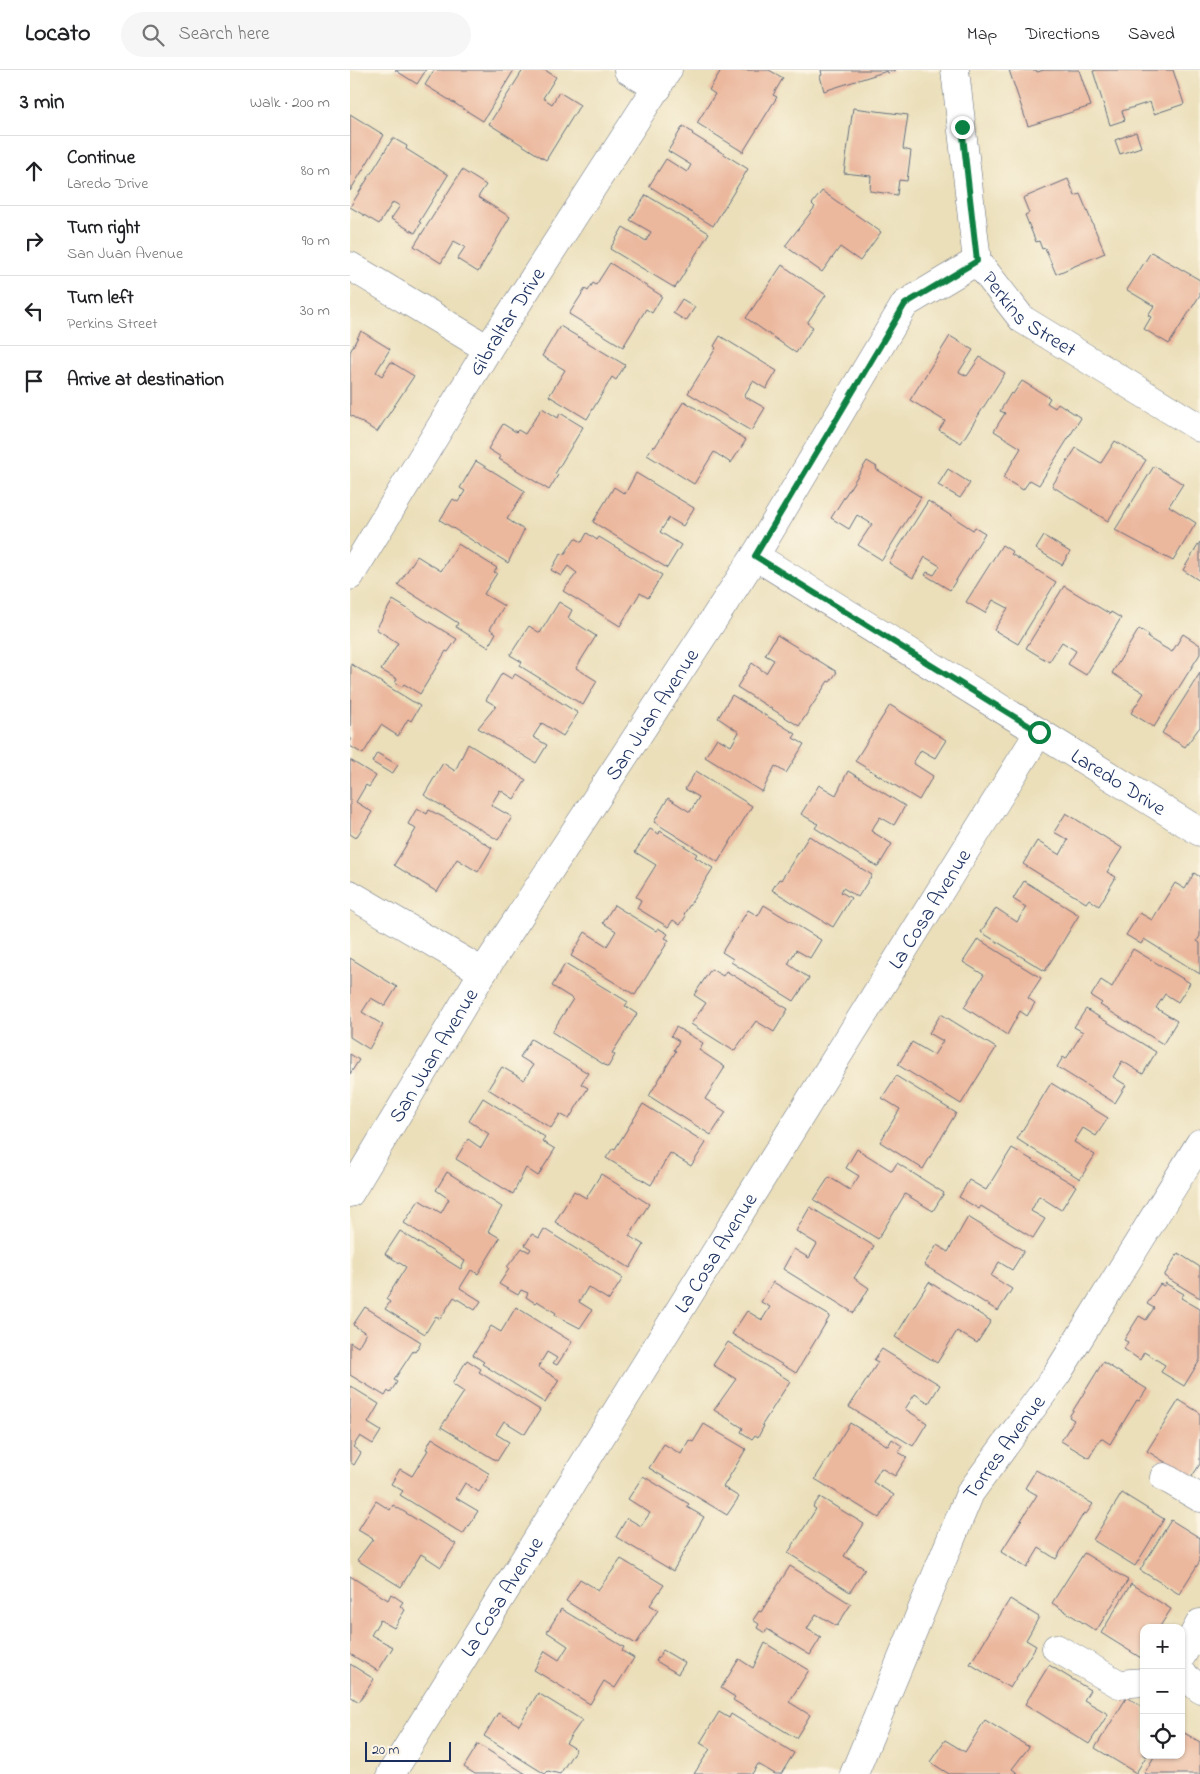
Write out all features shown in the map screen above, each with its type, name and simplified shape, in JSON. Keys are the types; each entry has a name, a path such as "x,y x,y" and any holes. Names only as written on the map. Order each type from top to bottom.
{"street":[{"path":"628,70 663,79"},
{"name":"Perkins Street","path":"955,70 977,261 1022,320 1200,428"},
{"name":"Gibraltar Drive","path":"350,576 488,349 663,79"},
{"name":"San Juan Avenue","path":"350,1193 483,972 755,556 905,304 977,261"},
{"path":"350,266 488,349"},
{"name":"Laredo Drive","path":"755,556 1200,832"},
{"name":"La Cosa Avenue","path":"392,1774 1039,732"},
{"path":"350,894 483,972"},
{"name":"Torres Avenue","path":"854,1774 970,1493 1057,1374 1200,1144"},
{"path":"1164,1477 1200,1498"},
{"path":"1185,1650 1200,1623"},
{"path":"1056,1648 1119,1684 1140,1682"},
{"path":"1185,1676 1200,1689"}],"building":[{"path":"395,70 426,70 417,84"},
{"path":"434,70 514,70 483,121 425,85"},
{"path":"523,70 545,70 556,77 543,98 552,104 559,92 580,105 546,160 489,124"},
{"path":"721,70 769,70 783,78 773,95 777,97 743,152 697,123 715,94 709,90"},
{"path":"821,70 896,70 888,73 887,71 824,91 820,76 822,75"},
{"path":"1009,70 1036,70 1037,72 1044,70 1079,70 1091,106 1028,126"},
{"path":"1173,70 1184,104 1154,114 1150,102 1122,111 1125,120 1110,125 1093,71"},
{"path":"853,108 908,115 903,149 911,151 907,181 899,180 897,195 870,191 871,176 844,173"},
{"path":"350,114 384,135 350,191"},
{"path":"683,126 692,134 748,169 713,226 649,186 666,159 687,172 691,165 668,151"},
{"path":"1136,132 1141,147 1120,154 1115,140"},
{"path":"393,138 407,146 406,149 448,175 419,222 421,223 415,233 391,219 400,206 393,202 379,224 350,207"},
{"path":"462,170 486,185 478,197 510,217 478,272 457,259 465,247 454,241 441,263 414,246"},
{"path":"1068,179 1075,196 1080,194 1105,253 1056,274 1045,248 1042,249 1039,241 1036,242 1025,215 1029,213 1023,198"},
{"path":"822,191 881,232 860,261 840,247 822,272 785,246 815,207 812,204"},
{"path":"646,195 709,233 675,288 610,249 623,227 646,241 651,232 630,220"},
{"path":"1151,252 1200,280 1200,295 1169,344 1144,329 1151,317 1148,315 1154,306 1127,290"},
{"path":"610,263 662,296 652,313 646,309 623,347 569,314 585,289 588,291 593,283 596,285"},
{"path":"782,265 826,295 807,323 813,327 796,353 746,318"},
{"path":"682,299 695,307 686,321 673,313"},
{"path":"560,326 625,365 616,380 612,377 587,419 549,396 565,370 542,356"},
{"path":"361,331 390,349 376,372 382,376 391,362 414,376 377,432 350,415 350,352"},
{"path":"720,336 777,371 766,389 753,381 744,396 765,408 751,431 688,393 716,348 714,346"},
{"path":"950,336 973,350 959,372 967,376 980,357 1005,373 961,443 939,430 945,421 910,400"},
{"path":"1022,381 1050,398 1047,403 1055,408 1058,403 1081,418 1039,485 1030,480 1023,490 1003,478 1021,448 994,431 1005,413 1000,411 1011,393 1013,394"},
{"path":"684,401 746,440 731,463 714,452 694,484 647,455 653,446 655,447"},
{"path":"542,408 558,418 560,413 583,427 555,474 558,475 549,490 499,459 501,457 488,449 503,424 516,432 518,430 525,434"},
{"path":"1115,441 1146,460 1108,521 1052,486 1076,448 1101,463"},
{"path":"476,461 525,491 507,519 524,530 508,563 440,520 453,499 458,502 465,491 460,488"},
{"path":"867,461 877,467 876,469 921,497 882,560 858,545 872,524 857,515 849,529 831,518"},
{"path":"1154,466 1183,484 1169,506 1196,523 1173,561 1115,530"},
{"path":"948,469 970,483 960,498 938,485"},
{"path":"636,473 694,508 683,526 669,518 660,532 681,545 667,568 593,522 614,487 625,494"},
{"path":"928,501 973,530 975,527 985,533 950,590 925,575 927,572 934,575 940,566 925,557 913,578 889,563"},
{"path":"587,533 597,540 599,537 662,575 648,598 640,593 620,626 563,591 577,573 568,566 561,576 551,570 561,553 564,555 575,538 582,542"},
{"path":"1044,536 1070,552 1062,565 1036,549"},
{"path":"1200,542 1200,581 1183,570"},
{"path":"458,544 497,568 494,572 497,573 484,594 504,606 490,629 496,633 488,647 456,627 458,623 398,585 417,556 441,571"},
{"path":"1002,545 1013,552 1011,554 1056,582 1018,644 994,630 1008,608 993,600 985,613 966,602"},
{"path":"1064,586 1110,614 1111,612 1121,618 1086,675 1068,664 1076,651 1062,642 1049,662 1026,648"},
{"path":"393,600 457,639 448,652 446,651 420,694 404,684 402,687 395,683 397,679 381,670 398,643 376,629"},
{"path":"559,602 572,610 568,618 596,636 576,668 597,681 583,705 520,666 522,662 510,655 529,626 540,633"},
{"path":"1139,629 1149,635 1148,638 1172,652 1183,634 1200,645 1200,654 1154,727 1131,713 1144,693 1112,673"},
{"path":"777,635 837,672 830,682 828,681 799,726 737,687 752,663 766,673 774,660 765,655"},
{"path":"351,664 420,706 411,721 408,719 398,736 381,725 363,754 350,746"},
{"path":"502,673 512,679 515,674 578,713 563,736 542,723 533,737 547,745 536,763 478,728 496,706 486,700"},
{"path":"1200,673 1200,727 1185,747 1162,733"},
{"path":"732,695 796,734 793,738 804,744 786,773 775,766 762,792 705,757 717,738 731,746 739,732 718,718"},
{"path":"890,705 946,740 935,758 921,750 913,763 933,776 919,800 855,761"},
{"path":"468,744 526,780 514,799 500,790 491,805 512,817 498,840 424,795 443,763 455,771"},
{"path":"377,753 398,765 392,774 372,762"},
{"path":"350,760 376,776 369,787 366,785 356,802 372,812 356,838 350,834"},
{"path":"696,771 752,806 718,862 654,822 668,798 690,812 699,797 685,789"},
{"path":"848,771 905,806 894,825 880,817 871,831 892,844 878,867 815,828 818,824 801,814 819,785 836,795"},
{"path":"417,808 427,814 429,810 447,819 492,848 478,872 457,859 437,892 394,865 416,829 408,824"},
{"path":"1066,813 1122,848 1107,872 1116,877 1099,906 1089,899 1086,903 1023,864 1037,841 1060,855 1068,840 1054,832"},
{"path":"650,829 659,834 660,831 697,854 695,857 713,868 684,914 686,916 680,925 673,920 668,927 637,908 641,900 636,897 656,865 635,852"},
{"path":"809,836 872,875 858,897 843,888 841,892 851,898 833,927 772,890 779,879 781,880"},
{"path":"1194,873 1200,877 1200,936 1197,941 1200,943 1200,974 1144,939 1141,944 1126,935 1140,913 1152,920 1175,883 1185,889"},
{"path":"1024,881 1079,915 1045,971 981,932 996,908 1017,922 1026,907 1013,899"},
{"path":"614,905 656,931 658,928 668,934 665,938 669,940 635,995 571,956 585,932 607,946 616,931 603,923"},
{"path":"764,905 821,940 810,958 796,950 788,964 809,978 794,1001 731,962 733,959 722,952 748,910 758,916"},
{"path":"978,939 1041,978 1028,998 1035,1003 1027,1016 1020,1011 1007,1035 964,1007 984,975 963,962"},
{"path":"1133,949 1190,983 1178,1002 1165,994 1156,1008 1177,1021 1163,1044 1100,1005 1102,1003 1091,996 1101,980 1112,987"},
{"path":"350,958 397,987 385,1006 371,998 362,1012 383,1025 369,1049 350,1037"},
{"path":"565,964 628,1002 625,1006 637,1014 612,1053 615,1055 608,1067 552,1032 573,999 552,986"},
{"path":"711,969 723,976 726,971 788,1009 774,1032 756,1021 734,1051 691,1024 706,1003 694,995"},
{"path":"1086,1009 1156,1052 1143,1074 1122,1061 1113,1077 1126,1085 1115,1103 1057,1067 1063,1057 1066,1059 1083,1032 1074,1027"},
{"path":"941,1014 996,1048 961,1104 898,1065 912,1042 934,1055 943,1041 929,1033"},
{"path":"676,1027 703,1043 699,1050 725,1067 705,1099 726,1112 711,1135 649,1096 676,1051 674,1050 679,1041 671,1036"},
{"path":"531,1039 588,1073 581,1084 588,1088 569,1119 560,1114 551,1128 488,1089 502,1067 524,1080 533,1065 520,1057"},
{"path":"350,1054 359,1060 350,1074"},
{"path":"896,1076 956,1113 923,1169 880,1142 900,1109 882,1098"},
{"path":"1051,1083 1108,1118 1096,1136 1083,1128 1074,1142 1095,1155 1080,1179 1017,1139"},
{"path":"483,1098 545,1137 542,1141 555,1149 538,1176 526,1168 513,1194 456,1159 468,1139 481,1148 489,1134 469,1121"},
{"path":"643,1104 706,1143 691,1166 670,1153 651,1185 606,1158 613,1148 615,1149"},
{"path":"1012,1148 1076,1186 1061,1210 1039,1196 1031,1211 1045,1219 1033,1238 981,1206 979,1209 959,1197 969,1180 986,1190"},
{"path":"857,1149 892,1171 897,1163 944,1193 933,1211 905,1194 878,1239 814,1200 829,1177 850,1190 859,1176 846,1168"},
{"path":"447,1172 502,1207 488,1231 500,1238 478,1274 471,1270 460,1288 481,1301 475,1310 454,1297 440,1319 436,1316 425,1334 385,1309 390,1302 386,1299 406,1267 385,1254 400,1231 461,1269 465,1261 404,1223 419,1200 441,1213 449,1199 436,1190"},
{"path":"601,1174 649,1204 629,1236 644,1245 630,1268 555,1222 574,1191 586,1198"},
{"path":"810,1207 874,1246 854,1278 869,1288 854,1313 783,1269 794,1249 809,1258 817,1244 796,1231"},
{"path":"968,1217 1024,1251 1012,1270 999,1262 991,1276 1012,1289 998,1311 924,1265 937,1245 948,1252"},
{"path":"544,1229 623,1278 609,1300 588,1287 579,1302 592,1310 580,1328 555,1315 556,1313 537,1301 535,1303 526,1297 528,1293 521,1290 518,1295 499,1284 509,1269 507,1267 522,1248 529,1252 531,1249 525,1245 532,1234 539,1238"},
{"path":"1178,1253 1200,1267 1200,1298 1164,1276"},
{"path":"773,1282 830,1316 796,1373 732,1334 747,1311 762,1320 770,1307 761,1302"},
{"path":"929,1282 991,1321 977,1343 957,1331 937,1363 895,1337"},
{"path":"1165,1283 1184,1294 1181,1298 1200,1309 1200,1360 1184,1386 1161,1372 1165,1365 1144,1352 1140,1360 1124,1349 1128,1342 1124,1340 1139,1316 1146,1320 1154,1308 1147,1304 1160,1284 1164,1286"},
{"path":"365,1307 421,1342 394,1380 397,1382 390,1393 388,1391 385,1396 350,1375 350,1342 358,1347 366,1333 353,1325"},
{"path":"516,1307 572,1342 557,1365 553,1363 557,1358 547,1352 538,1367 559,1380 545,1403 482,1364 484,1362 473,1355 491,1326 501,1332"},
{"path":"728,1342 790,1381 762,1425 764,1426 758,1437 755,1435 752,1439 741,1432 743,1428 714,1410 736,1379 713,1365"},
{"path":"882,1349 940,1385 929,1403 915,1394 905,1409 927,1423 913,1446 849,1407 878,1362 874,1360"},
{"path":"467,1360 481,1369 479,1372 540,1410 525,1434 504,1421 496,1434 509,1442 497,1461 441,1427 464,1392 452,1384"},
{"path":"1103,1362 1147,1389 1139,1401 1137,1400 1110,1444 1101,1438 1089,1458 1061,1441 1074,1420 1069,1417"},
{"path":"350,1386 379,1404 368,1423 381,1431 373,1444 360,1436 353,1447 361,1453 354,1465 350,1462"},
{"path":"1179,1400 1200,1413 1200,1464 1191,1478 1147,1451"},
{"path":"850,1423 888,1446 892,1439 902,1446 898,1452 907,1457 895,1476 881,1468 873,1482 894,1495 879,1518 815,1479"},
{"path":"704,1424 746,1449 723,1487 739,1497 727,1515 649,1468 664,1444 681,1454 689,1440 693,1442"},
{"path":"432,1438 490,1474 479,1492 465,1483 456,1498 478,1511 463,1534 400,1495 403,1491 391,1484 400,1469 412,1476 428,1450 426,1449"},
{"path":"1036,1470 1093,1504 1086,1514 1084,1513 1056,1559 1039,1548 1027,1568 1001,1552 1037,1495 1025,1488"},
{"path":"643,1476 689,1504 687,1507 704,1517 673,1571 616,1537 627,1518 641,1526 650,1513 628,1499"},
{"path":"1122,1493 1164,1519 1135,1566 1093,1540"},
{"path":"820,1497 864,1524 844,1556 865,1569 850,1592 788,1553 816,1509 813,1507"},
{"path":"376,1501 390,1510 393,1505 456,1544 441,1567 421,1554 401,1587 357,1560 373,1539 358,1530"},
{"path":"1171,1520 1200,1538 1200,1561 1179,1594 1140,1570"},
{"path":"1084,1553 1128,1580 1096,1631 1052,1603"},
{"path":"621,1559 664,1585 650,1605 658,1610 636,1644 566,1601 580,1579 598,1590"},
{"path":"790,1566 851,1604 837,1626 816,1614 807,1629 821,1637 810,1655 767,1629 765,1633 757,1628 759,1624 753,1620 759,1611 761,1612"},
{"path":"350,1576 388,1600 391,1594 403,1602 400,1606 405,1610 394,1628 380,1620 371,1635 393,1647 378,1671 350,1654"},
{"path":"1131,1584 1171,1609 1162,1624 1140,1624 1140,1657 1101,1633"},
{"path":"1010,1599 1039,1617 1026,1640 1036,1646 1010,1688 970,1664"},
{"path":"561,1609 624,1647 622,1651 634,1658 615,1688 604,1681 590,1704 534,1670 545,1651 559,1660 568,1646 547,1632"},
{"path":"765,1643 809,1670 789,1702 810,1715 796,1738 733,1700 735,1697 721,1688 739,1659 753,1668"},
{"path":"663,1650 685,1663 678,1674 656,1661"},
{"path":"350,1664 374,1679 359,1702 350,1696"},
{"path":"1049,1665 1090,1690 1084,1700 1108,1714 1089,1744 1025,1704"},
{"path":"538,1693 582,1720 566,1743 576,1749 560,1774 548,1771 545,1774 484,1736 498,1713 519,1725"},
{"path":"1127,1697 1140,1705 1140,1759 1145,1759 1136,1773 1095,1748"},
{"path":"719,1712 729,1718 731,1714 794,1753 781,1774 775,1774 758,1764 752,1774 694,1774 710,1749 700,1743"},
{"path":"985,1720 1029,1747 1012,1769 1019,1774 949,1774 930,1762 945,1740 965,1752"},
{"path":"1185,1733 1200,1742 1200,1774 1144,1774 1153,1759 1185,1759"},
{"path":"478,1744 526,1774 475,1774 464,1767"}],"route":[{"path":"962,127 977,261 905,304 755,556 1039,732"}]}
